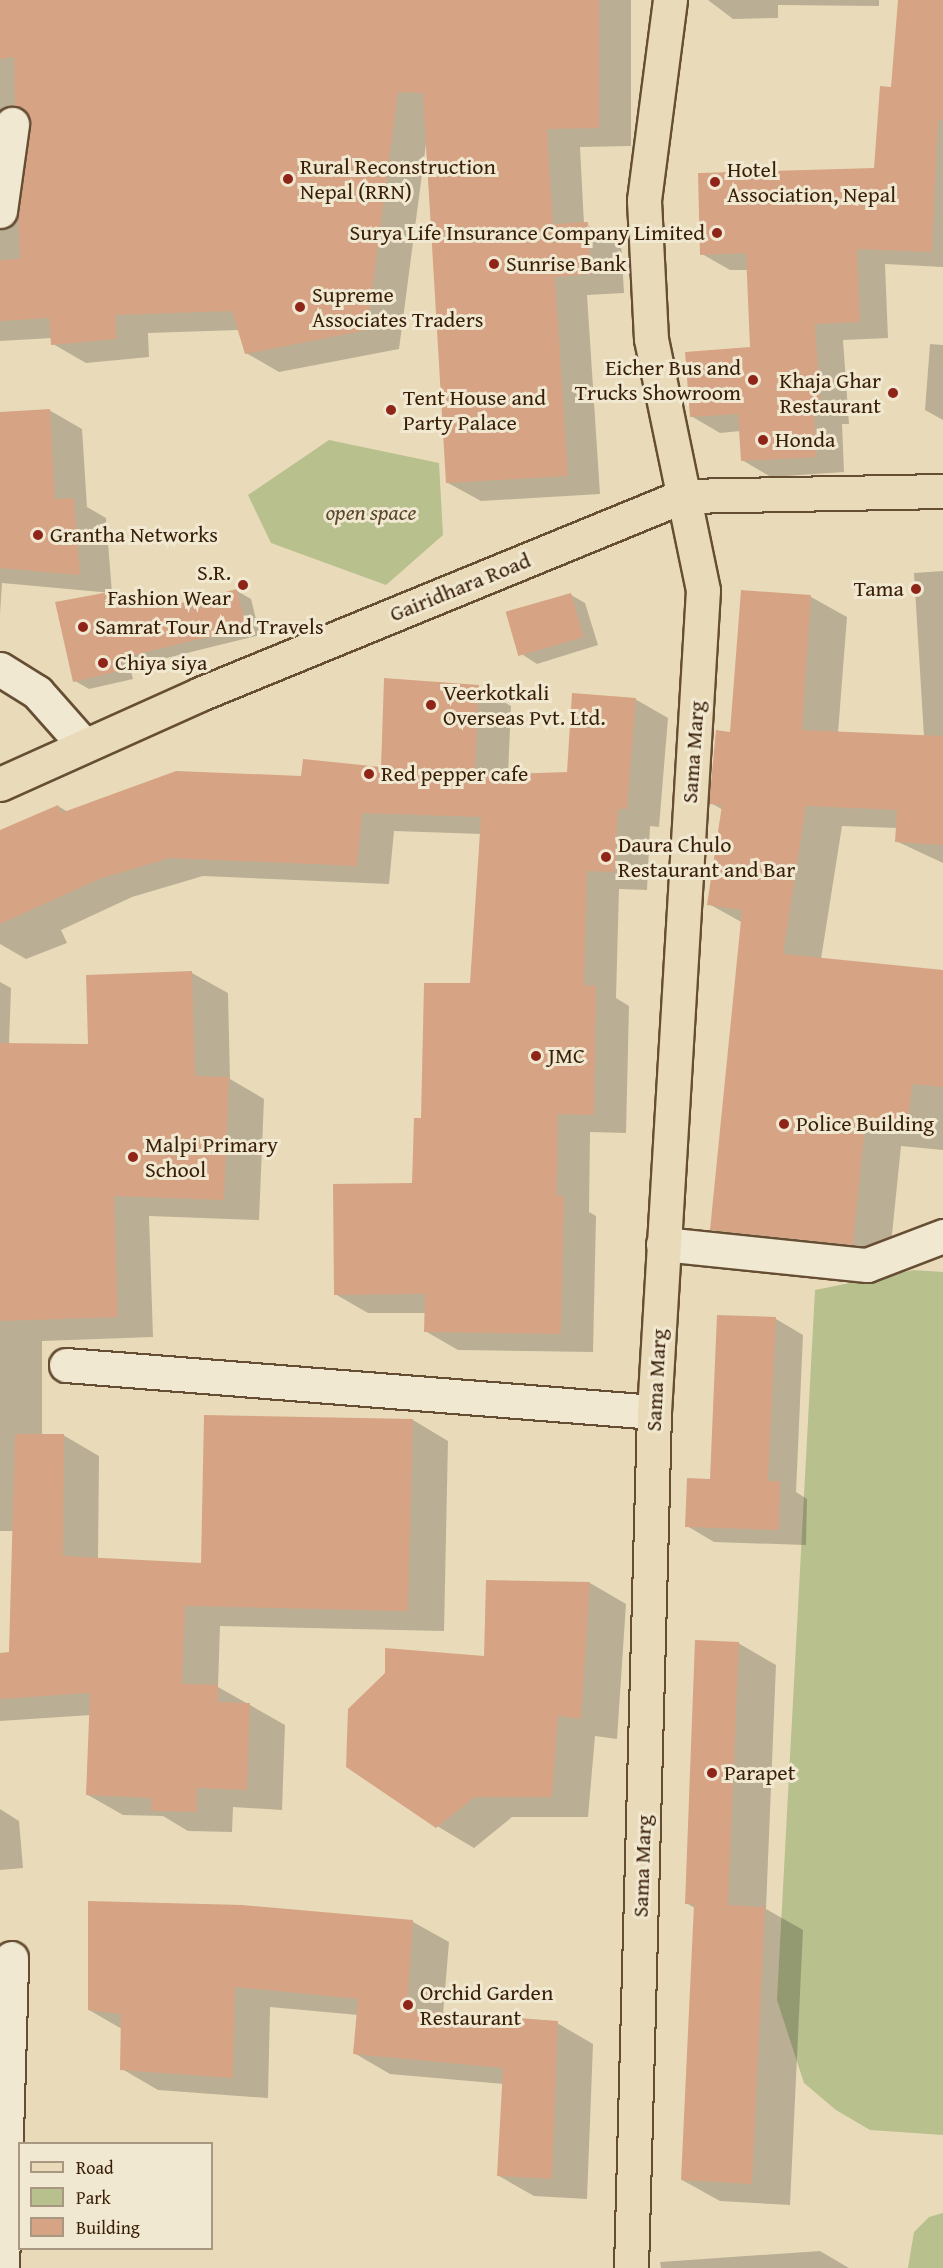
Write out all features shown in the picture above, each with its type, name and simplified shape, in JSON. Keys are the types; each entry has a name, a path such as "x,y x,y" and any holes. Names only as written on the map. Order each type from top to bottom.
{"main road":[{"name":"Sama Marg","path":"631,2268 654,1412 703,590 651,339 644,200 670,0"},
{"name":"Gairidhara Road","path":"0,784 83,744 683,496 943,491"}],"street":[{"path":"0,211 12,124"},
{"path":"0,669 37,692 83,744"},
{"path":"663,1244 867,1265 943,1236"},
{"path":"66,1365 654,1412"},
{"path":"3,2268 10,1958"}],"green space":[{"name":"open space","path":"329,440 439,463 443,535 386,585 271,543 248,495"},
{"path":"914,1270 943,1272 943,2135 870,2130 836,2110 804,2083 777,2000 815,1290"},
{"path":"943,2213 943,2268 908,2268 914,2232 929,2217"}],"building":[{"path":"0,0 599,0 599,128 547,129 553,224 588,222 591,274 555,277 568,476 446,483 423,93 398,92 367,330 245,354 232,311 115,315 117,339 51,345 49,318 0,321 0,260 20,259 18,214 31,126 24,110 15,106 14,57 0,59"},
{"path":"898,0 943,0 943,120 938,120 932,252 857,249 860,322 815,324 821,408 814,409 816,457 741,461 738,414 690,417 685,352 750,347 746,253 700,255 698,173 874,168 880,86 891,87"},
{"path":"50,409 55,499 74,498 80,575 0,568 0,412"},
{"path":"237,589 246,628 117,659 120,671 73,682 55,602 109,592 111,607 159,597 161,608"},
{"path":"741,590 811,595 802,730 943,736 943,845 895,842 897,810 806,806 783,954 943,970 943,1087 912,1084 907,1131 865,1126 853,1245 710,1230 742,910 707,905 722,805 709,804 716,730 730,732"},
{"path":"571,593 584,637 518,656 506,612"},
{"path":"384,678 479,685 475,775 567,772 572,693 636,698 627,809 618,809 615,872 587,871 584,985 596,986 594,1115 558,1114 557,1196 564,1196 561,1334 424,1332 425,1294 334,1295 333,1184 412,1183 414,1118 421,1118 424,983 470,983 481,817 362,813 357,866 170,858 99,879 0,924 0,830 58,805 61,813 176,771 301,776 303,759 381,767"},
{"path":"192,971 195,1076 229,1077 224,1200 114,1196 118,1317 0,1321 0,1043 88,1044 86,975"},
{"path":"717,1315 776,1317 768,1481 780,1481 779,1530 685,1527 687,1478 710,1479"},
{"path":"204,1415 413,1419 408,1611 185,1606 182,1684 218,1685 218,1702 250,1703 247,1790 197,1788 197,1812 151,1811 151,1798 86,1795 90,1693 0,1699 0,1653 9,1652 15,1434 64,1434 63,1556 201,1563"},
{"path":"486,1580 590,1582 581,1719 558,1716 552,1797 475,1797 436,1828 346,1767 348,1709 385,1673 385,1648 484,1656"},
{"path":"695,1640 739,1642 728,1905 708,1904 765,1907 752,2184 681,2180 694,1904 685,1904"},
{"path":"88,1901 242,1905 413,1920 407,2010 558,2021 552,2179 497,2176 503,2068 353,2054 358,1999 235,1987 233,2078 120,2070 121,2014 88,2010"}],"place":[{"name":"Rural Reconstruction Nepal (RRN)","path":"288,179"},
{"name":"Hotel Association, Nepal","path":"715,182"},
{"name":"Surya Life Insurance Company Limited","path":"717,233"},
{"name":"Sunrise Bank","path":"494,264"},
{"name":"Supreme Associates Traders","path":"300,307"},
{"name":"Eicher Bus and Trucks Showroom","path":"753,380"},
{"name":"Khaja Ghar Restaurant","path":"893,393"},
{"name":"Tent House and Party Palace","path":"391,410"},
{"name":"Honda","path":"763,440"},
{"name":"Grantha Networks","path":"38,535"},
{"name":"S.R. Fashion Wear","path":"243,585"},
{"name":"Tama","path":"916,589"},
{"name":"Samrat Tour And Travels","path":"83,627"},
{"name":"Chiya siya","path":"103,663"},
{"name":"Veerkotkali Overseas Pvt. Ltd.","path":"431,705"},
{"name":"Red pepper cafe","path":"369,774"},
{"name":"Daura Chulo Restaurant and Bar","path":"606,857"},
{"name":"JMC","path":"536,1056"},
{"name":"Police Building","path":"784,1124"},
{"name":"Malpi Primary School","path":"133,1157"},
{"name":"Parapet","path":"712,1773"},
{"name":"Orchid Garden Restaurant","path":"408,2005"}]}
